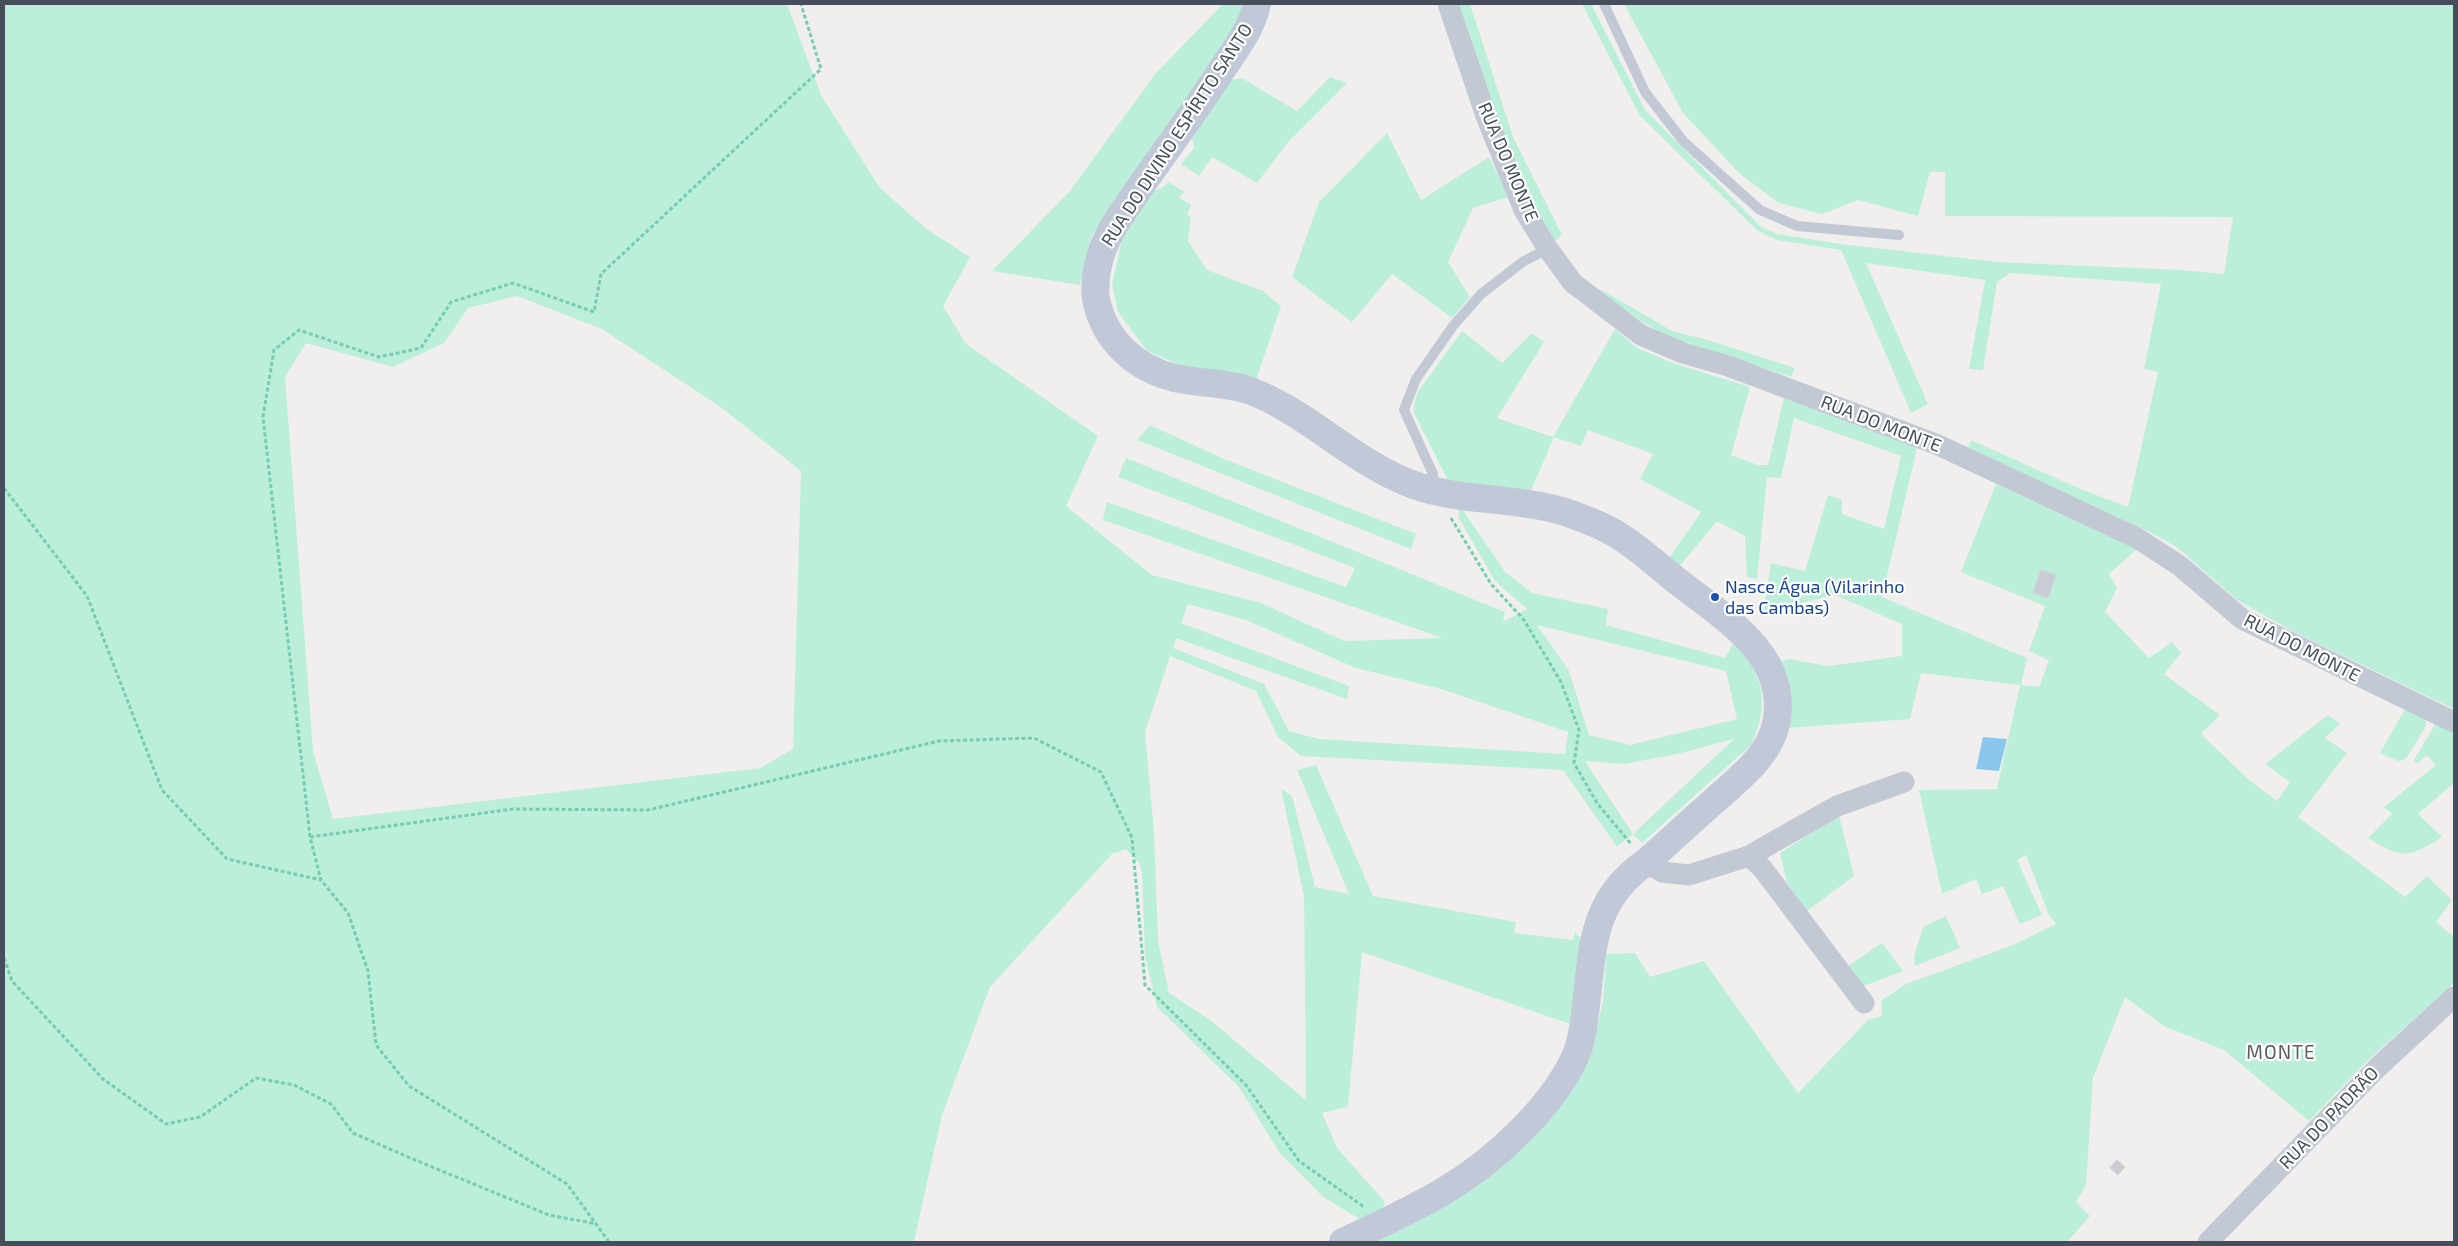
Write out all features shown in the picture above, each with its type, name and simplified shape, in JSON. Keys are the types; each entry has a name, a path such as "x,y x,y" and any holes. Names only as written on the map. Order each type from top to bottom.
{"main road":[{"name":"RUA DO DIVINO ESPÍRITO SANTO","path":"1257,4 1245,35 1109,236 1101,252 1095,291 1102,318 1116,344 1141,365 1176,378 1246,390 1268,399 1306,420 1391,476 1434,490 1544,506 1600,525 1630,543 1729,622 1748,640 1767,664 1776,688 1778,713 1774,730 1761,756 1646,862 1628,875 1608,902 1601,915 1592,953 1581,1038 1567,1074 1556,1090 1521,1130 1476,1169 1444,1191 1343,1242"}],"street":[{"name":"RUA DO MONTE","path":"1448,4 1486,116 1524,210 1548,249 1573,283 1641,334 1683,353 1728,366 1936,444 2137,538 2180,566 2242,619 2454,722"},
{"path":"1646,862 1662,872 1689,875 1749,856 1836,806 1904,782"},
{"path":"1749,856 1762,868 1864,1003"},
{"name":"RUA DO PADRÃO","path":"2208,1242 2377,1068 2454,997"}],"lane":[{"path":"1604,4 1645,92 1684,142 1760,210 1798,226 1899,235"},
{"path":"1434,490 1433,474 1404,410 1416,379 1453,326 1481,294 1524,261 1548,249"}],"path":[{"path":"609,1242 598,1224 567,1184 409,1086 376,1045 365,963 348,913 321,880 310,837 263,417 274,350 299,330 379,356 421,348 451,302 513,283 594,312 601,274 821,69 801,4"},
{"path":"4,488 87,596 162,790 227,859 321,880"},
{"path":"1434,490 1492,584 1524,620 1561,682 1579,730 1574,763 1597,803 1646,862"},
{"path":"310,837 513,809 648,810 939,741 1034,738 1101,772 1132,838 1145,985 1246,1086 1299,1161 1369,1211 1379,1225"},
{"path":"4,958 12,981 103,1079 166,1124 200,1117 256,1078 294,1085 330,1104 353,1133 550,1216 598,1224"}],"green space":[{"path":"4,4 787,4 821,95 880,188 928,230 970,257 943,306 966,344 1098,436 1066,506 1152,575 1261,603 1344,641 1443,638 1103,520 1107,502 1346,587 1355,568 1118,477 1126,458 1505,612 1503,622 1527,609 1495,581 1459,518 1458,503 1505,572 1532,593 1608,609 1606,625 1725,658 1733,644 1744,655 1758,679 1762,703 1761,717 1751,745 1642,843 1633,834 1617,847 1563,770 1301,756 1278,737 1256,691 1170,656 1145,732 1154,832 1158,940 1169,993 1210,1020 1306,1100 1304,896 1281,789 1292,796 1315,887 1349,894 1297,770 1316,765 1373,896 1516,922 1514,933 1573,940 1575,932 1583,941 1573,1025 1362,952 1348,1107 1322,1113 1337,1148 1385,1202 1379,1214 1363,1221 1323,1197 1279,1152 1239,1087 1157,1007 1145,956 1142,873 1140,864 1126,849 1112,854 990,987 942,1115 914,1242 4,1242","holes":["517,296 602,329 722,408 801,471 793,749 760,768 333,819 313,751 285,377 306,343 393,367 444,343 468,308","1188,604 1246,620 1356,668 1441,689 1568,732 1565,754 1319,739 1289,731 1264,684 1173,648 1176,638 1347,699 1349,686 1181,623","1537,625 1726,671 1737,719 1630,745 1589,735 1569,671","1734,739 1633,834 1585,761 1624,764 1677,754"]},
{"path":"1220,4 1248,4 1233,36 1092,235 1080,285 992,271 1069,192 1156,73 1220,7"},
{"path":"1459,4 1470,4 1513,137 1562,235 1555,241 1524,185 1500,126"},
{"path":"1582,4 1591,4 1645,110 1761,227 1777,234 1841,244 1997,262 2181,270 2224,274 2233,217 1945,216 1945,172 1930,172 1918,216 1858,200 1822,214 1779,203 1740,174 1683,113 1624,4 2454,4 2454,709 2296,633 2237,600 2178,548 2150,532 1967,450 1971,440 2078,488 2128,507 2158,372 2144,369 2161,284 2010,273 1997,282 1983,370 1969,369 1985,280 1866,263 1928,404 1911,413 1841,250 1777,240 1758,231 1640,116"},
{"path":"1330,77 1347,83 1289,141 1257,183 1212,157 1199,176 1181,164 1194,148 1191,131 1224,81 1242,78 1297,111"},
{"path":"1387,133 1421,200 1489,157 1509,197 1473,208 1448,262 1470,297 1452,318 1392,274 1352,322 1292,277 1319,202"},
{"path":"1168,182 1185,192 1179,197 1191,205 1187,214 1191,217 1188,241 1207,270 1263,291 1281,306 1256,380 1232,372 1185,367 1147,351 1118,312 1112,285 1124,230 1149,192 1162,188"},
{"path":"1602,290 1672,331 1708,340 1795,368 1791,377 1666,336 1598,294"},
{"path":"1615,329 1636,347 1667,361 1750,387 1731,455 1758,465 1768,465 1784,398 1917,448 1882,597 2027,658 2021,685 2039,687 2049,660 2029,651 2045,606 1961,572 1996,484 2137,549 2109,574 2117,588 2105,612 2149,658 2172,642 2181,653 2164,674 2220,715 2201,734 2248,779 2277,801 2290,782 2265,764 2328,715 2340,724 2325,738 2347,753 2298,817 2405,897 2427,876 2452,900 2436,922 2454,937 2454,983 2366,1062 2309,1121 2224,1050 2164,1026 2125,997 2093,1078 2086,1185 2076,1202 2090,1216 2067,1242 1368,1242 1558,1106 1590,1057 1603,1002 1606,954 1635,953 1650,977 1704,961 1798,1093 1868,1020 1882,1016 1882,1000 1906,984 2013,945 2056,924 2048,913 2026,855 2017,860 2042,915 2020,924 2003,886 1982,894 1976,879 1942,894 1919,790 1997,789 2020,685 1921,673 1910,719 1786,728 1780,662 1789,659 1828,666 1902,656 1902,624 1835,595 1763,612 1771,563 1805,571 1828,495 1842,500 1842,514 1884,529 1901,456 1794,418 1781,478 1767,477 1757,579 1747,577 1745,536 1717,521 1679,567 1669,558 1701,512 1640,479 1653,454 1588,430 1581,446 1554,437 1530,493 1449,483 1413,411 1417,393 1462,331 1502,363 1532,333 1544,342 1497,418 1553,437","holes":["2041,570 2056,575 2048,598 2033,593"]},
{"path":"1150,425 1224,459 1416,534 1411,549 1137,440"},
{"path":"2405,709 2426,718 2426,726 2406,759 2398,761 2380,753"},
{"path":"2436,723 2454,732 2454,783 2418,814 2442,837 2412,853 2398,853 2368,838 2392,814 2384,807 2436,765 2427,755 2417,764 2414,760"},
{"path":"1839,815 1854,876 1807,911 1787,883 1780,853"},
{"path":"1946,916 1960,948 1915,966 1914,957 1923,927"},
{"path":"1882,943 1903,971 1861,987 1846,967"}],"water":[{"path":"1983,737 2007,739 1999,771 1976,769"}],"building":[{"path":"2041,570 2056,575 2048,598 2033,593"},
{"path":"2117,1160 2125,1167 2118,1175 2110,1168"}],"place":[{"name":"Nasce Água (Vilarinho das Cambas)","path":"1715,597"}],"district":[{"name":"MONTE","path":"2281,1053"}]}
